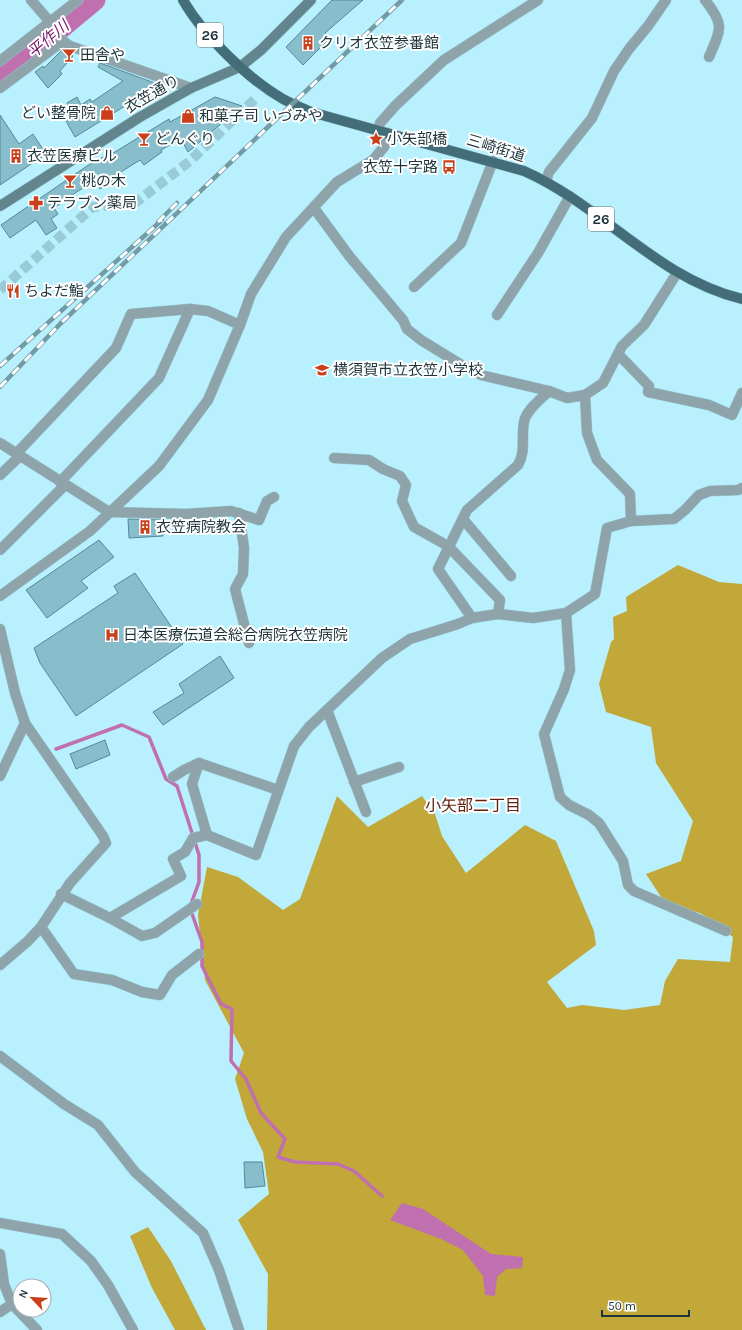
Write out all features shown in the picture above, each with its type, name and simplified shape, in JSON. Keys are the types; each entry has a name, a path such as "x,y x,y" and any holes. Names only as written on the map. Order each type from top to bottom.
{"main road":[{"name":"三崎街道","path":"183,0 220,48 240,67 283,100 311,112 493,161 524,171 546,181 570,196 677,273 724,294 742,299"}],"street":[{"path":"30,0 50,22 63,40 70,46 191,88"},
{"path":"0,61 78,0"},
{"name":"衣笠通り","path":"0,206 140,117 191,88 240,67 261,50 311,0"},
{"path":"0,596 90,531 159,466 208,400 240,325 251,294 286,237 337,182 373,160 384,148 383,131 380,123 396,104 444,60 538,0"},
{"path":"546,181 549,172 592,118 614,71 629,48 648,26 666,0"},
{"path":"705,0 717,15 720,23 719,35 709,57"},
{"path":"0,88 63,40"},
{"path":"414,287 461,243 493,161"},
{"path":"497,314 538,253 570,196"},
{"path":"314,208 350,257 403,320 406,329 460,364 481,375 549,391 567,398 585,395 603,383 628,338 644,325 677,273"},
{"path":"0,475 116,348 131,314 190,309 208,311 240,325"},
{"path":"0,550 159,378 190,309"},
{"path":"618,354 649,386 648,392 710,405 732,416 742,393"},
{"path":"472,618 438,569 467,510 518,465 522,457 524,447 524,421 536,402 549,391"},
{"path":"585,395 587,433 597,460 630,494 630,521"},
{"path":"0,443 62,484 109,512 186,514 231,511 259,520 267,500 274,497"},
{"path":"334,458 369,460 383,470 400,476 406,485 402,501 414,527 448,546 500,600 498,614"},
{"path":"110,918 181,876 173,859 185,852 193,838 207,835 256,855 294,746 309,727 382,658 410,639 472,618 498,614 533,618 566,613 595,594 607,528 630,521 674,519 686,510 699,495 710,491 738,490 742,488"},
{"path":"239,513 244,548 243,574 235,589 249,643"},
{"path":"463,519 511,576"},
{"path":"566,613 570,670 564,689 544,734 560,797 569,805 589,815 599,823 623,861 628,885 634,891 726,931"},
{"path":"0,629 15,693 25,723 103,836 106,843 61,894 41,927 28,941 0,965"},
{"path":"327,710 366,812"},
{"path":"0,776 25,723"},
{"path":"173,777 199,763 278,790"},
{"path":"199,763 192,784 207,835"},
{"path":"354,782 399,767"},
{"path":"61,894 110,918 142,936 155,933 197,904"},
{"path":"41,927 74,974 112,980 142,992 160,996 172,975 199,954"},
{"path":"0,1056 64,1104 98,1125 135,1172 203,1233 219,1270 239,1330"},
{"path":"0,1223 62,1234 91,1261 108,1285 133,1330"},
{"path":"0,1254 2,1282 12,1304 0,1312"},
{"path":"25,1318 37,1330"}],"shaded area":[{"path":"678,565 719,582 742,584 742,1330 267,1330 268,1274 238,1220 269,1194 263,1152 247,1119 235,1079 244,1053 205,980 198,915 207,867 238,877 283,910 300,899 337,796 368,827 422,796 435,814 442,836 466,873 525,825 556,841 594,931 596,945 547,982 567,1008 582,1005 624,1010 660,1005 665,981 678,959 730,962 733,937 700,913 667,906 646,874 681,861 693,821 656,763 651,727 606,712 599,684 611,642 614,639 613,617 627,611 626,597"},
{"path":"402,1203 423,1209 491,1254 523,1257 522,1268 506,1269 497,1277 495,1296 485,1295 483,1276 463,1250 441,1239 390,1220"},
{"path":"148,1227 171,1261 206,1330 175,1330 152,1288 130,1236"}],"building":[{"path":"332,0 363,0 325,33 330,38 303,65 286,47"},
{"path":"63,49 73,56 60,71 62,74 48,88 35,72 43,66 44,68"},
{"path":"100,63 163,86 126,108 125,106 75,137 66,121 74,116 67,103 77,97 81,105 90,99 92,102 123,81 98,67"},
{"path":"215,97 242,106 188,152 181,139 161,150 162,152 144,165 140,160 116,175 118,178 100,189 96,181 78,191 54,208 58,214 51,219 57,228 46,235 36,220 10,238 1,225 87,166 105,156 105,158 169,119 170,122"},
{"path":"0,115 19,144 33,134 46,154 0,185"},
{"name":"衣笠病院教会","path":"128,519 162,520 163,536 129,538"},
{"path":"99,540 114,557 81,581 88,588 47,618 26,590"},
{"path":"135,573 183,644 76,716 40,663 34,648 118,593 114,586"},
{"path":"220,656 234,678 163,725 153,712 184,693 179,684"},
{"path":"105,740 110,755 76,769 70,754"},
{"path":"244,1162 262,1162 265,1186 245,1188"}],"waterway":[{"name":"平作川","path":"0,79 95,0"},
{"path":"56,749 122,725 149,737 166,779 177,786 199,855 199,882 191,904 191,911 202,942 202,966 221,1004 232,1009 231,1061 246,1079 261,1113 285,1139 278,1157 295,1162 338,1164 354,1171 382,1196"}],"tunnel":[{"path":"0,290 93,207 135,203 190,161 255,99"}],"railway":[{"path":"0,387 60,324 402,0"},
{"path":"158,222 177,203"},
{"path":"0,366 162,220"}],"place":[{"name":"クリオ衣笠参番館","path":"308,43"},
{"name":"田舎や","path":"69,55"},
{"name":"どい整骨院","path":"107,113"},
{"name":"和菓子司 いづみや","path":"188,116"},
{"name":"どんぐり","path":"144,139"},
{"name":"小矢部橋","path":"376,139"},
{"name":"衣笠医療ビル","path":"16,156"},
{"name":"衣笠十字路","path":"449,167"},
{"name":"桃の木","path":"70,181"},
{"name":"テラブン薬局","path":"36,203"},
{"name":"ちよだ鮨","path":"13,291"},
{"name":"横須賀市立衣笠小学校","path":"322,370"},
{"name":"衣笠病院教会","path":"145,527"},
{"name":"日本医療伝道会総合病院衣笠病院","path":"112,635"}],"district":[{"name":"小矢部二丁目","path":"473,805"}]}
